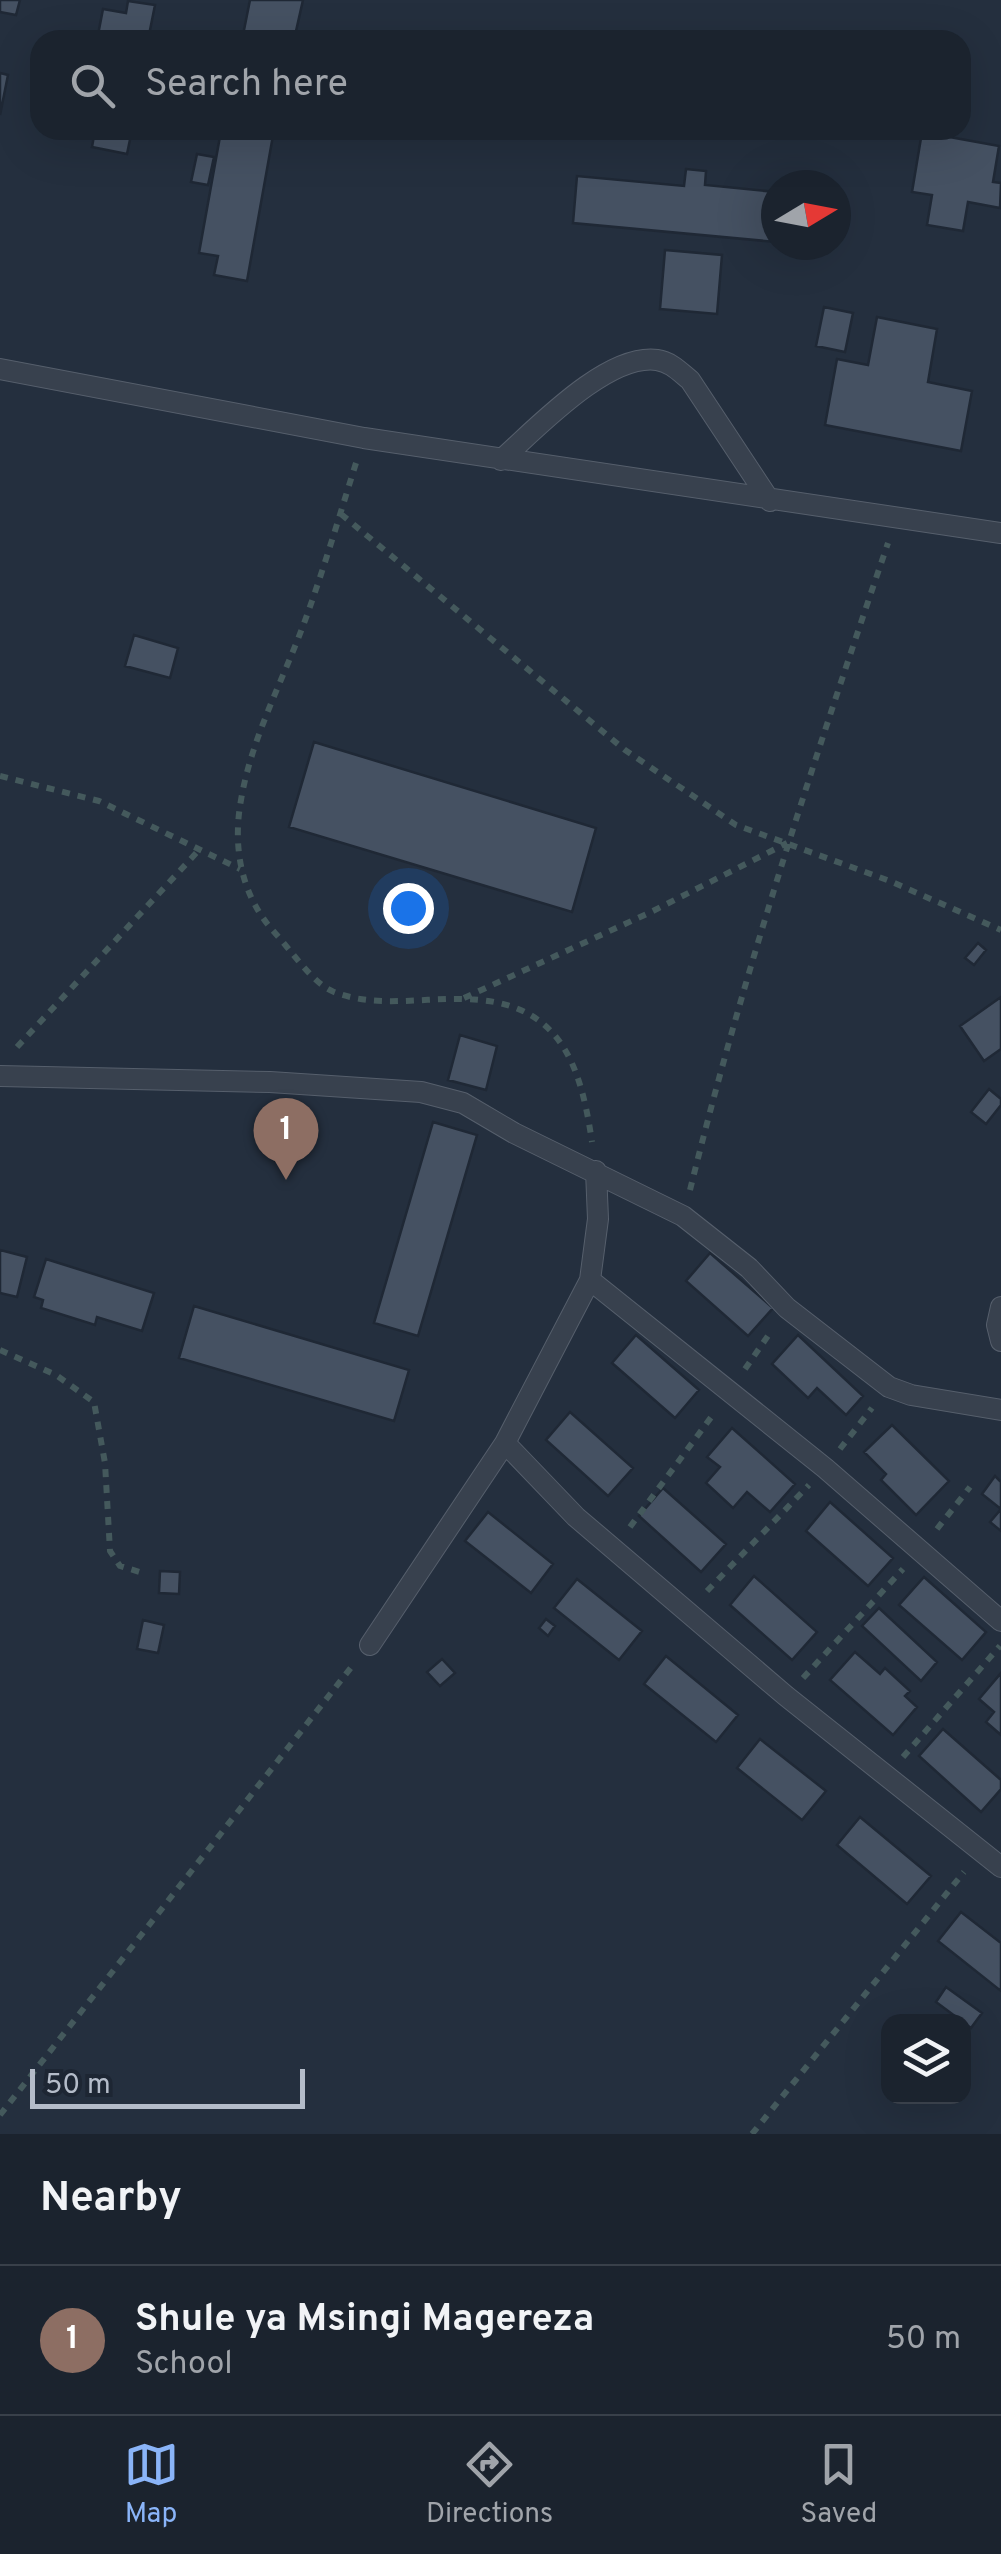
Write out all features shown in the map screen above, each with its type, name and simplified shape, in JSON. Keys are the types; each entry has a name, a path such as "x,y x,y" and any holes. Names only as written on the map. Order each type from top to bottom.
{"lane":[{"path":"501,460 604,376 654,360 674,366 690,380 770,500"},
{"path":"0,369 501,460 896,519 999,528"},
{"path":"0,1076 270,1082 421,1092 464,1103 514,1133 683,1216 749,1268 786,1308 889,1388 1001,1410"},
{"path":"370,1645 505,1443 590,1280 598,1219 596,1170"},
{"path":"590,1280 825,1468 1001,1621"},
{"path":"1001,1307 1001,1341"},
{"path":"505,1443 540,1483 614,1549 786,1696 1001,1867"}],"path":[{"path":"364,438 307,617 262,722 240,802 240,870 254,910 330,991 371,1000 462,998 504,1003 539,1020 567,1048 584,1085 596,1170"},
{"path":"340,513 625,750 736,825 1001,930"},
{"path":"683,1216 724,1052 788,843 896,519"},
{"path":"0,776 99,802 240,870"},
{"path":"462,998 651,912 788,843"},
{"path":"13,1051 199,850"},
{"path":"614,1549 730,1392 786,1308"},
{"path":"0,1350 56,1374 94,1402 105,1463 110,1551 120,1566 143,1574"},
{"path":"689,1610 825,1468 889,1388"},
{"path":"786,1696 918,1552 970,1487"},
{"path":"0,2115 184,1875 370,1645"},
{"path":"887,1774 1001,1646"},
{"path":"752,2134 981,1851"}],"building":[{"path":"0,0 20,0 16,15 0,12"},
{"path":"250,0 303,0 296,30 244,30"},
{"path":"128,1 155,5 150,30 99,30 103,9 126,13"},
{"path":"0,73 8,75 0,115"},
{"path":"93,140 130,140 127,154 92,147"},
{"path":"219,140 272,140 247,281 214,275 218,256 199,253"},
{"path":"921,140 966,140 999,146 993,182 1001,183 1000,208 968,202 963,231 927,225 932,195 912,192"},
{"path":"197,154 214,157 208,185 191,182"},
{"path":"686,169 706,171 705,185 761,191 761,241 573,223 577,176 684,186"},
{"path":"665,250 722,255 717,314 660,309"},
{"path":"824,307 853,313 845,352 816,346"},
{"path":"877,317 937,329 928,382 972,391 961,451 825,425 837,359 868,365"},
{"path":"134,635 178,648 170,678 125,666"},
{"path":"314,742 596,828 572,912 289,827"},
{"path":"978,943 986,950 974,965 965,958"},
{"path":"1001,997 1001,1049 984,1061 960,1026"},
{"path":"460,1035 497,1046 486,1090 448,1080"},
{"path":"989,1089 1001,1099 1001,1105 986,1124 971,1112"},
{"path":"433,1122 477,1135 418,1336 374,1323"},
{"path":"0,1250 27,1257 17,1297 0,1293"},
{"path":"710,1253 773,1308 748,1336 686,1281"},
{"path":"46,1259 154,1293 142,1331 97,1317 95,1325 41,1308 43,1300 34,1297"},
{"path":"194,1306 409,1370 394,1421 179,1358"},
{"path":"636,1335 699,1390 675,1418 612,1363"},
{"path":"798,1335 863,1396 846,1415 817,1388 808,1398 772,1364"},
{"path":"570,1412 633,1468 608,1496 546,1440"},
{"path":"892,1425 949,1481 916,1515 881,1480 886,1474 864,1452"},
{"path":"732,1428 795,1484 770,1512 747,1492 733,1508 706,1483 720,1467 707,1457"},
{"path":"995,1476 1001,1482 1001,1509 982,1494"},
{"path":"663,1488 726,1544 701,1572 639,1516"},
{"path":"830,1502 893,1558 868,1586 806,1531"},
{"path":"1001,1509 1001,1531 990,1522"},
{"path":"488,1512 553,1564 531,1593 465,1541"},
{"path":"160,1571 180,1572 179,1594 159,1593"},
{"path":"754,1576 817,1632 792,1660 730,1605"},
{"path":"924,1577 986,1632 962,1660 899,1605"},
{"path":"577,1579 642,1631 619,1660 554,1608"},
{"path":"879,1608 937,1662 921,1681 862,1626"},
{"path":"546,1619 555,1626 548,1636 539,1628"},
{"path":"143,1620 164,1625 158,1653 137,1649"},
{"path":"855,1652 880,1674 885,1668 910,1691 905,1696 917,1707 893,1735 830,1680"},
{"path":"666,1656 738,1715 716,1742 644,1684"},
{"path":"442,1659 455,1673 440,1686 427,1672"},
{"path":"1001,1673 1001,1735 986,1722 994,1712 979,1699"},
{"path":"943,1729 1001,1780 1001,1789 981,1812 919,1756"},
{"path":"760,1739 826,1791 802,1820 737,1768"},
{"path":"860,1817 931,1876 907,1904 837,1845"},
{"path":"961,1912 1001,1943 1001,1991 938,1941"},
{"path":"946,1987 982,2013 971,2028 971,2014 952,2014 936,2002"}],"place":[{"name":"Shule ya Msingi Magereza","path":"286,1180"}]}
